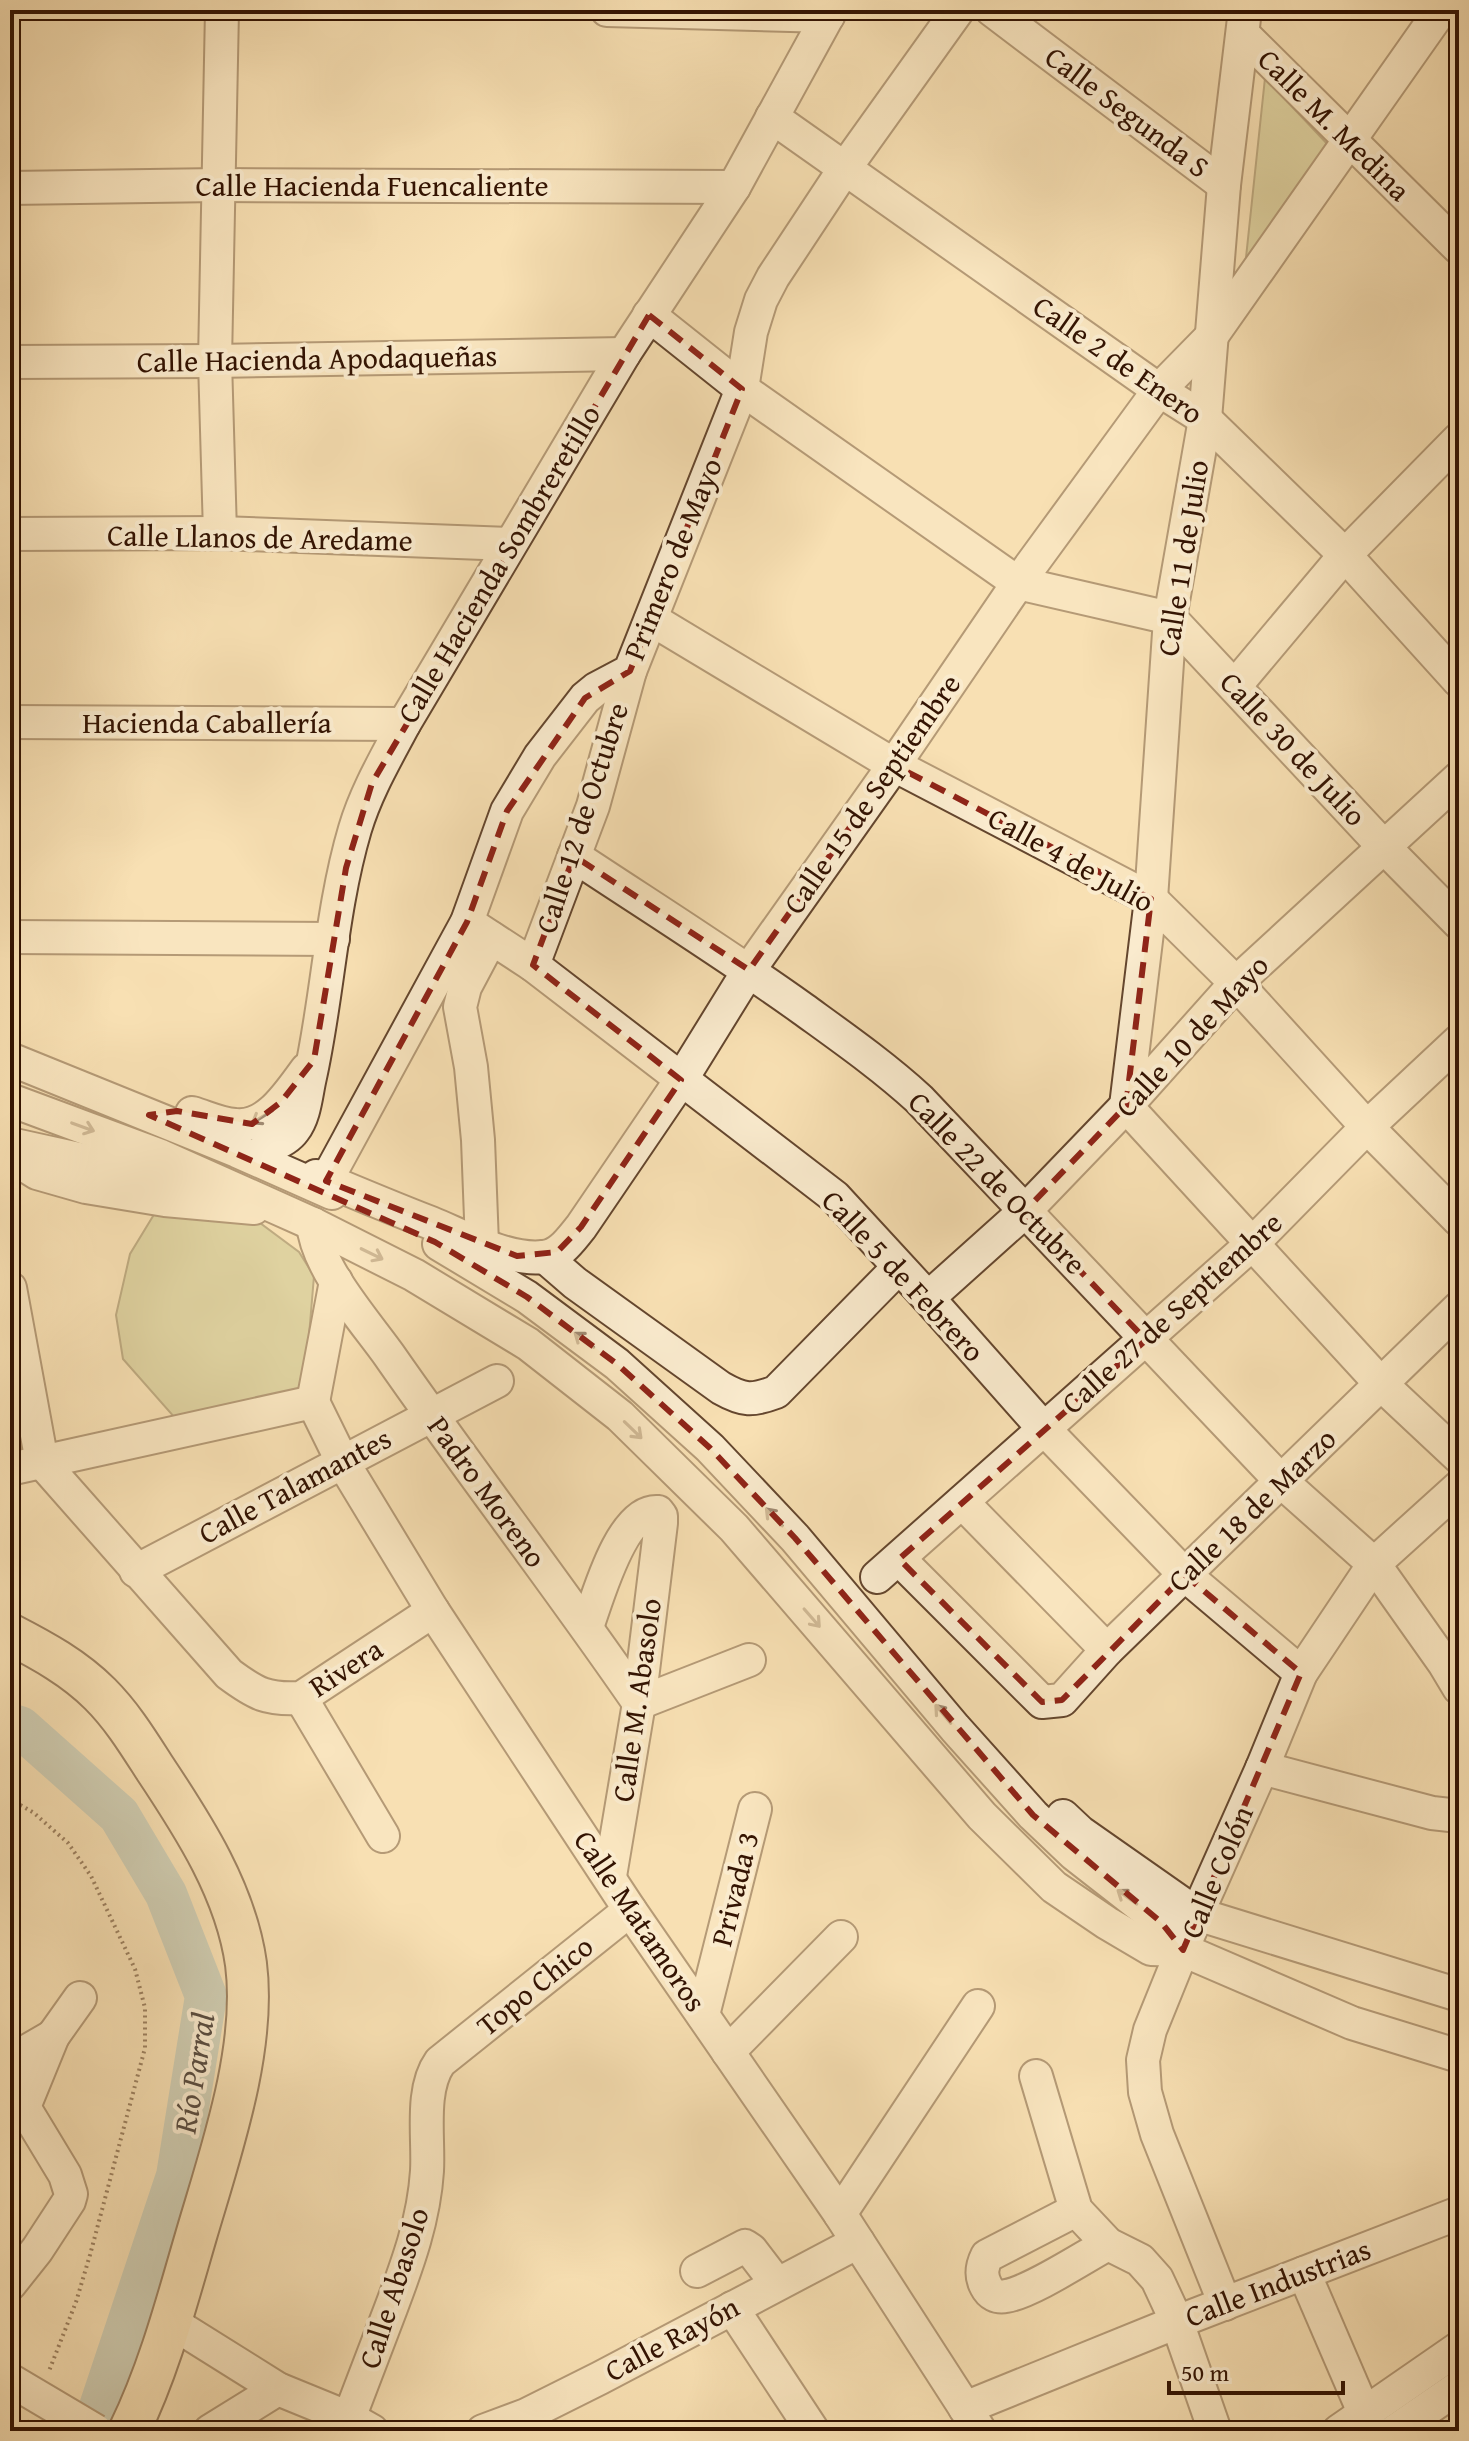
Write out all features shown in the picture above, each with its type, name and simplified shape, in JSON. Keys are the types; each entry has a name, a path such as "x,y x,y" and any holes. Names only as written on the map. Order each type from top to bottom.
{"main road":[{"path":"10,1634 57,1658 100,1694 126,1724 208,1855 232,1907 246,1964 247,2027 227,2132 171,2322 129,2431"}],"street":[{"path":"220,533 215,361 222,10"},
{"path":"607,10 829,13"},
{"name":"Primero de Mayo","path":"482,1244 321,1178 479,930 507,811 540,756 585,698 630,671 742,389 751,332 761,300 773,277 845,168 958,10"},
{"name":"Calle Segunda S","path":"992,10 1224,185"},
{"name":"Calle Hacienda Sombreretillo","path":"264,1150 295,1129 302,1112 355,829 372,783 624,354 734,187 829,13"},
{"name":"Calle 11 de Julio","path":"1126,1106 1151,899 1170,618 1205,419 1224,185 1244,22"},
{"name":"Calle M. Medina","path":"1244,22 1349,138 1459,248"},
{"path":"1432,22 1459,26"},
{"name":"Calle 15 de Septiembre","path":"545,1257 567,1244 581,1227 681,1080 749,970 1018,583 1159,390 1211,337 1432,22"},
{"name":"Calle 2 de Enero","path":"772,117 1159,390 1205,419 1345,555 1459,681"},
{"name":"Calle Hacienda Fuencaliente","path":"10,188 219,185 734,187"},
{"path":"649,315 742,389 1018,583 1170,618"},
{"name":"Calle Hacienda Apodaqueñas","path":"10,362 624,354"},
{"path":"1235,686 1345,555 1459,439"},
{"name":"Calle Llanos de Aredame","path":"10,534 220,533 510,544"},
{"name":"Calle 30 de Julio","path":"1170,618 1459,923"},
{"name":"Calle 4 de Julio","path":"651,619 894,765 1151,899 1236,983 1367,1127 1459,1220"},
{"name":"Calle 12 de Octubre","path":"533,965 593,806 630,671"},
{"name":"Hacienda Caballería","path":"10,722 404,724"},
{"name":"Calle 10 de Mayo","path":"928,1298 1024,1212 1126,1106 1236,983 1459,778"},
{"name":"Calle 22 de Octubre","path":"574,856 749,970 894,1076 919,1099 1282,1482 1374,1564 1459,1688"},
{"name":"Calle 12 de Octubre","path":"479,930 460,1007 471,1067 478,1140 482,1244"},
{"name":"Calle 5 de Febrero","path":"479,930 533,965 835,1197 1045,1430 1185,1575 1301,1673"},
{"path":"10,937 333,939"},
{"name":"Calle 27 de Septiembre","path":"1042,1702 888,1568 1252,1244 1367,1127 1459,1041"},
{"path":"10,1059 342,1197 435,1242 527,1297 617,1364 710,1448 795,1538 955,1728 1033,1815 1074,1854 1161,1922 1183,1950"},
{"path":"149,1115 177,1111 237,1126 252,1124 267,1116 281,1102 314,1060"},
{"path":"10,1100 161,1156 313,1224 414,1275 528,1344 620,1416 734,1528 982,1816 1054,1887 1151,1949 1183,1950 1352,2023 1459,2056"},
{"path":"1126,1106 1381,1384 1459,1457"},
{"path":"10,1144 176,1180 196,1179"},
{"path":"10,1156 37,1173 86,1187 165,1200 281,1210"},
{"name":"Padro Moreno","path":"313,1224 319,1249 336,1281 639,1703"},
{"path":"482,1244 517,1256 545,1257 575,1283 738,1398 757,1399 776,1392 898,1268"},
{"path":"10,1469 313,1402 336,1281"},
{"path":"10,1288 42,1462 136,1571"},
{"name":"Calle 18 de Marzo","path":"1042,1702 1062,1700 1107,1650 1459,1308"},
{"name":"Calle Talamantes","path":"136,1571 497,1381"},
{"name":"Calle Matamoros","path":"313,1402 342,1461 433,1611 630,1910 840,2214 972,2420"},
{"name":"Calle Colón","path":"1225,2304 1157,2134 1145,2092 1143,2060 1150,2030 1301,1673 1374,1564 1459,1487"},
{"path":"962,1502 1107,1650"},
{"name":"Calle M. Abasolo","path":"587,1627 613,1555 645,1514 658,1512 661,1523 639,1703 610,1876"},
{"name":"Rivera","path":"136,1571 229,1674 252,1691 277,1699 301,1698 433,1611"},
{"path":"639,1703 749,1660"},
{"path":"301,1698 383,1836"},
{"path":"1262,1768 1432,1813 1459,1816"},
{"name":"Privada 3","path":"703,2015 755,1809"},
{"path":"1055,1809 1080,1832 1197,1914 1459,1995"},
{"name":"Topo Chico","path":"440,2062 630,1910"},
{"path":"728,2052 841,1937"},
{"path":"10,2284 37,2250 71,2194 70,2185 17,2096 80,1998"},
{"path":"840,2214 978,2006"},
{"path":"10,2061 53,2036"},
{"name":"Calle Abasolo","path":"361,2425 422,2215 427,2172 430,2081 440,2062"},
{"path":"1036,2076 1076,2210 1108,2244 1140,2260 1157,2279 1177,2322 1215,2431"},
{"path":"1076,2210 987,2256 982,2265 982,2278 987,2289 994,2295 1004,2297 1022,2291 1108,2244"},
{"name":"Calle Industrias","path":"972,2420 1177,2322 1459,2213"},
{"name":"Calle Rayón","path":"483,2431 526,2415 858,2242"},
{"path":"697,2271 745,2246 777,2284"},
{"path":"1304,2273 1358,2425 1459,2348"},
{"path":"732,2308 813,2431"},
{"path":"171,2322 278,2389 361,2425"},
{"path":"10,2380 96,2431"},
{"path":"1395,2431 1426,2422 1459,2387"},
{"path":"210,2431 278,2389"}],"path":[{"path":"10,1799 34,1813 68,1843 91,1876 135,1969 145,2008 145,2048 94,2240 76,2302 47,2374"},
{"path":"24,2431 30,2417"}],"highlighted area":[{"path":"649,315 742,389 630,671 585,698 507,811 467,922 326,1181 517,1256 557,1252 581,1227 681,1080 533,965 574,856 749,970 894,765 1151,899 1126,1106 1024,1212 1146,1340 899,1559 1042,1702 1062,1700 1185,1575 1301,1673 1183,1950 1161,1922 1033,1815 795,1538 710,1448 617,1364 527,1297 435,1242 149,1115 177,1111 252,1124 281,1102 314,1060 346,868 372,783"}],"green space":[{"path":"1265,78 1332,149 1245,267"},
{"path":"232,1202 299,1252 314,1276 304,1395 175,1418 123,1359 116,1315 130,1254 161,1203"}],"waterway":[{"name":"Río Parral","path":"10,1724 20,1727 119,1815 166,1894 206,1996 177,2176 92,2431"}]}
